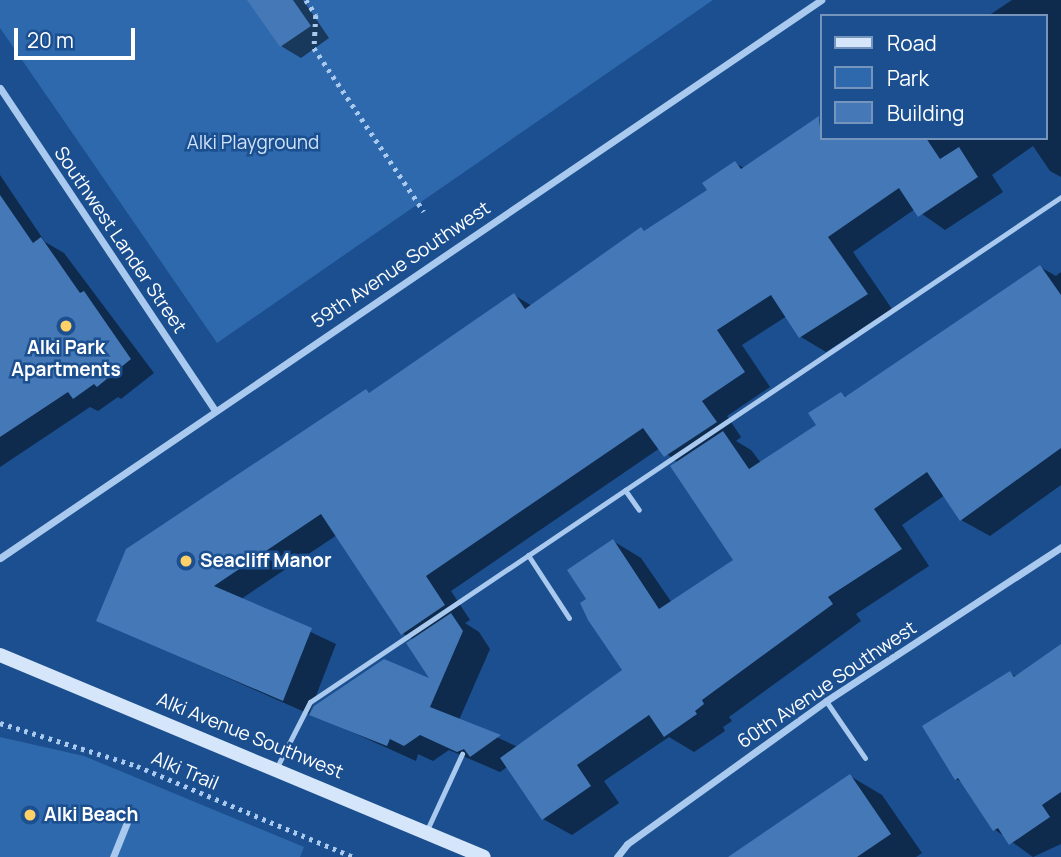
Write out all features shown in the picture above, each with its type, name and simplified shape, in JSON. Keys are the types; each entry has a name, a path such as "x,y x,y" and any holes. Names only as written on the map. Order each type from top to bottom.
{"main road":[{"name":"Alki Avenue Southwest","path":"0,655 277,767 484,857"}],"street":[{"name":"59th Avenue Southwest","path":"0,558 821,0"},
{"name":"Southwest Lander Street","path":"0,88 215,410"},
{"name":"60th Avenue Southwest","path":"617,857 627,844 826,701 1061,547"},
{"path":"113,857 130,815"}],"lane":[{"path":"277,767 310,702 1061,197"},
{"path":"625,489 639,510"},
{"path":"528,555 569,618"},
{"path":"826,701 865,758"},
{"path":"427,830 462,754"}],"path":[{"path":"306,0 317,22 314,48 424,212"},
{"name":"Alki Trail","path":"0,723 137,766 354,857"}],"green space":[{"name":"Alki Playground","path":"0,0 713,0 217,343 0,28"},
{"path":"0,737 84,756 304,847 300,857 0,857"}],"building":[{"path":"247,0 293,0 311,26 280,47"},
{"path":"819,116 820,140 927,140 940,159 959,147 978,177 918,217 899,188 828,237 868,294 799,338 771,295 717,330 745,372 702,401 717,422 664,457 643,428 426,576 445,605 401,635 321,514 214,586 312,628 283,701 96,621 126,549 366,389 369,393 514,293 525,309 641,227 644,231 707,190 702,183 735,161 741,169"},
{"name":"Alki Park Apartments","path":"0,195 33,243 41,237 80,293 84,291 131,359 97,387 94,384 73,399 68,392 0,437"},
{"path":"1040,265 1061,295 1061,448 960,521 927,472 874,509 902,549 828,597 833,604 702,700 704,704 695,711 697,714 664,737 649,715 577,765 591,786 542,820 500,758 622,670 588,620 580,603 586,599 567,570 613,539 659,609 733,560 670,466 723,431 749,469 816,425 808,413 841,392 845,397"},
{"path":"451,613 463,631 430,707 501,735 470,757 464,749 457,752 420,735 404,746 390,739 387,746 309,715 314,706 384,659 429,678 406,643"},
{"path":"1061,644 1061,792 1042,805 1050,817 1009,845 998,828 993,831 958,778 955,780 922,726 1010,671 1014,677"},
{"path":"850,774 891,834 857,857 728,857"}],"place":[{"name":"Alki Park Apartments","path":"66,326"},
{"name":"Seacliff Manor","path":"186,561"},
{"name":"Alki Beach","path":"30,815"}]}
